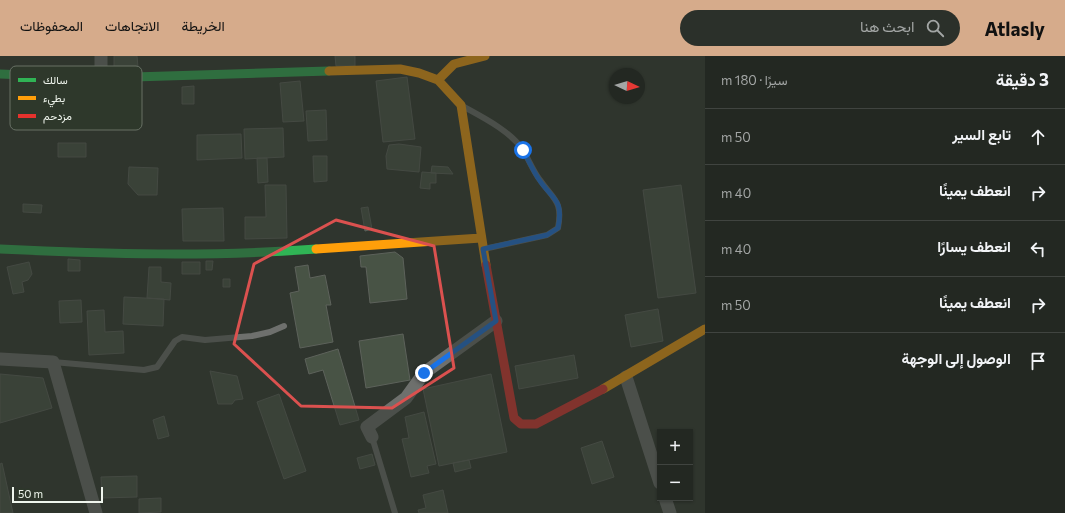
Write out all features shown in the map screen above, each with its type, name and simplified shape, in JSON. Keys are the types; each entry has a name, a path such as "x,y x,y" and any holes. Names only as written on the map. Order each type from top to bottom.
{"street":[{"path":"438,80 454,64 485,56"},
{"path":"142,77 400,69 438,80 461,105 481,238 514,418 521,424 536,424 626,378 705,329"},
{"path":"0,74 10,74"},
{"path":"0,249 115,254 248,254 481,238"},
{"path":"372,437 367,427 406,398 424,373 496,321"},
{"path":"0,359 53,362 96,513"},
{"path":"626,378 657,473"},
{"path":"666,501 670,513"}],"lane":[{"path":"461,105 484,118 515,140 523,150 539,180 554,195 561,214 558,228 547,235 483,249"},
{"path":"53,362 144,370 157,367 175,341 182,337 205,340 252,336 270,332 284,326"},
{"path":"372,437 395,513"}],"highlighted area":[{"path":"336,220 434,246 454,368 392,408 301,406 234,344 254,264"}],"building":[{"path":"114,56 137,56 138,66 114,66"},
{"path":"335,56 355,56 355,66 336,66"},
{"path":"407,77 415,139 383,142 376,81"},
{"path":"300,81 304,121 283,122 280,83"},
{"path":"194,86 194,104 182,104 182,87"},
{"path":"326,110 327,140 308,141 306,111"},
{"path":"283,128 284,157 245,159 244,129"},
{"path":"241,134 242,158 197,160 197,135"},
{"path":"58,143 86,143 86,157 58,157"},
{"path":"399,144 421,147 419,172 387,169 386,156 389,145"},
{"path":"313,156 327,156 327,181 314,182"},
{"path":"257,158 267,158 268,182 258,183"},
{"path":"432,166 448,167 453,174 431,173"},
{"path":"129,167 158,168 157,195 138,195 128,184"},
{"path":"422,172 436,173 436,183 430,183 430,189 420,188"},
{"path":"265,185 286,185 287,238 245,239 245,217 266,217"},
{"path":"681,185 696,293 658,298 643,190"},
{"path":"23,204 42,205 41,213 23,212"},
{"path":"368,207 372,229 365,231 361,208"},
{"path":"223,208 224,241 183,241 182,209"},
{"path":"395,252 403,258 407,299 370,303 366,267 361,267 360,256"},
{"path":"68,259 80,260 80,271 68,271"},
{"path":"206,261 213,261 212,270 206,270"},
{"path":"29,262 32,274 28,280 22,282 24,292 13,294 7,267"},
{"path":"182,262 200,262 200,274 182,274"},
{"path":"308,265 310,278 325,275 331,305 326,305 333,342 300,348 290,293 299,291 295,267"},
{"path":"149,267 161,267 161,282 171,283 170,300 147,298"},
{"path":"223,279 230,279 230,287 223,287"},
{"path":"124,297 164,299 163,326 123,324"},
{"path":"81,300 82,322 60,323 59,301"},
{"path":"658,309 663,341 631,347 625,315"},
{"path":"104,310 105,332 123,331 124,353 89,355 87,311"},
{"path":"403,334 410,380 366,388 359,341"},
{"path":"338,349 359,420 340,425 323,370 309,374 305,359"},
{"path":"574,355 578,378 519,389 515,366"},
{"path":"210,371 237,376 243,399 235,400 232,404 218,404"},
{"path":"0,374 43,378 52,408 0,423"},
{"path":"491,374 507,452 439,466 423,389"},
{"path":"279,394 306,471 284,479 257,402"},
{"path":"424,412 436,464 427,466 429,473 411,477 402,439 409,438 405,417"},
{"path":"164,416 169,436 158,439 153,420"},
{"path":"602,441 614,477 592,484 581,448"},
{"path":"372,454 375,465 360,469 357,458"},
{"path":"469,460 471,468 455,472 453,463"},
{"path":"2,463 13,513 0,513 0,464"},
{"path":"137,476 137,497 102,498 101,477"},
{"path":"443,490 448,513 419,513 418,510 426,508 423,495"},
{"path":"161,498 161,512 139,513 139,499"}],"traffic: fast":[{"path":"142,77 329,71"},
{"path":"0,74 10,74"},
{"path":"0,249 158,254 277,252 316,249"}],"traffic: slow":[{"path":"329,71 400,69 419,73 438,80 454,64 485,56"},
{"path":"438,80 461,105 486,265"},
{"path":"316,249 481,238"},
{"path":"603,389 705,329"}],"traffic: jam":[{"path":"486,265 514,418 521,424 536,424 603,389"}],"route":[{"path":"424,373 496,321 483,249 547,235 558,228 561,214 554,195 539,180 523,150"}]}
